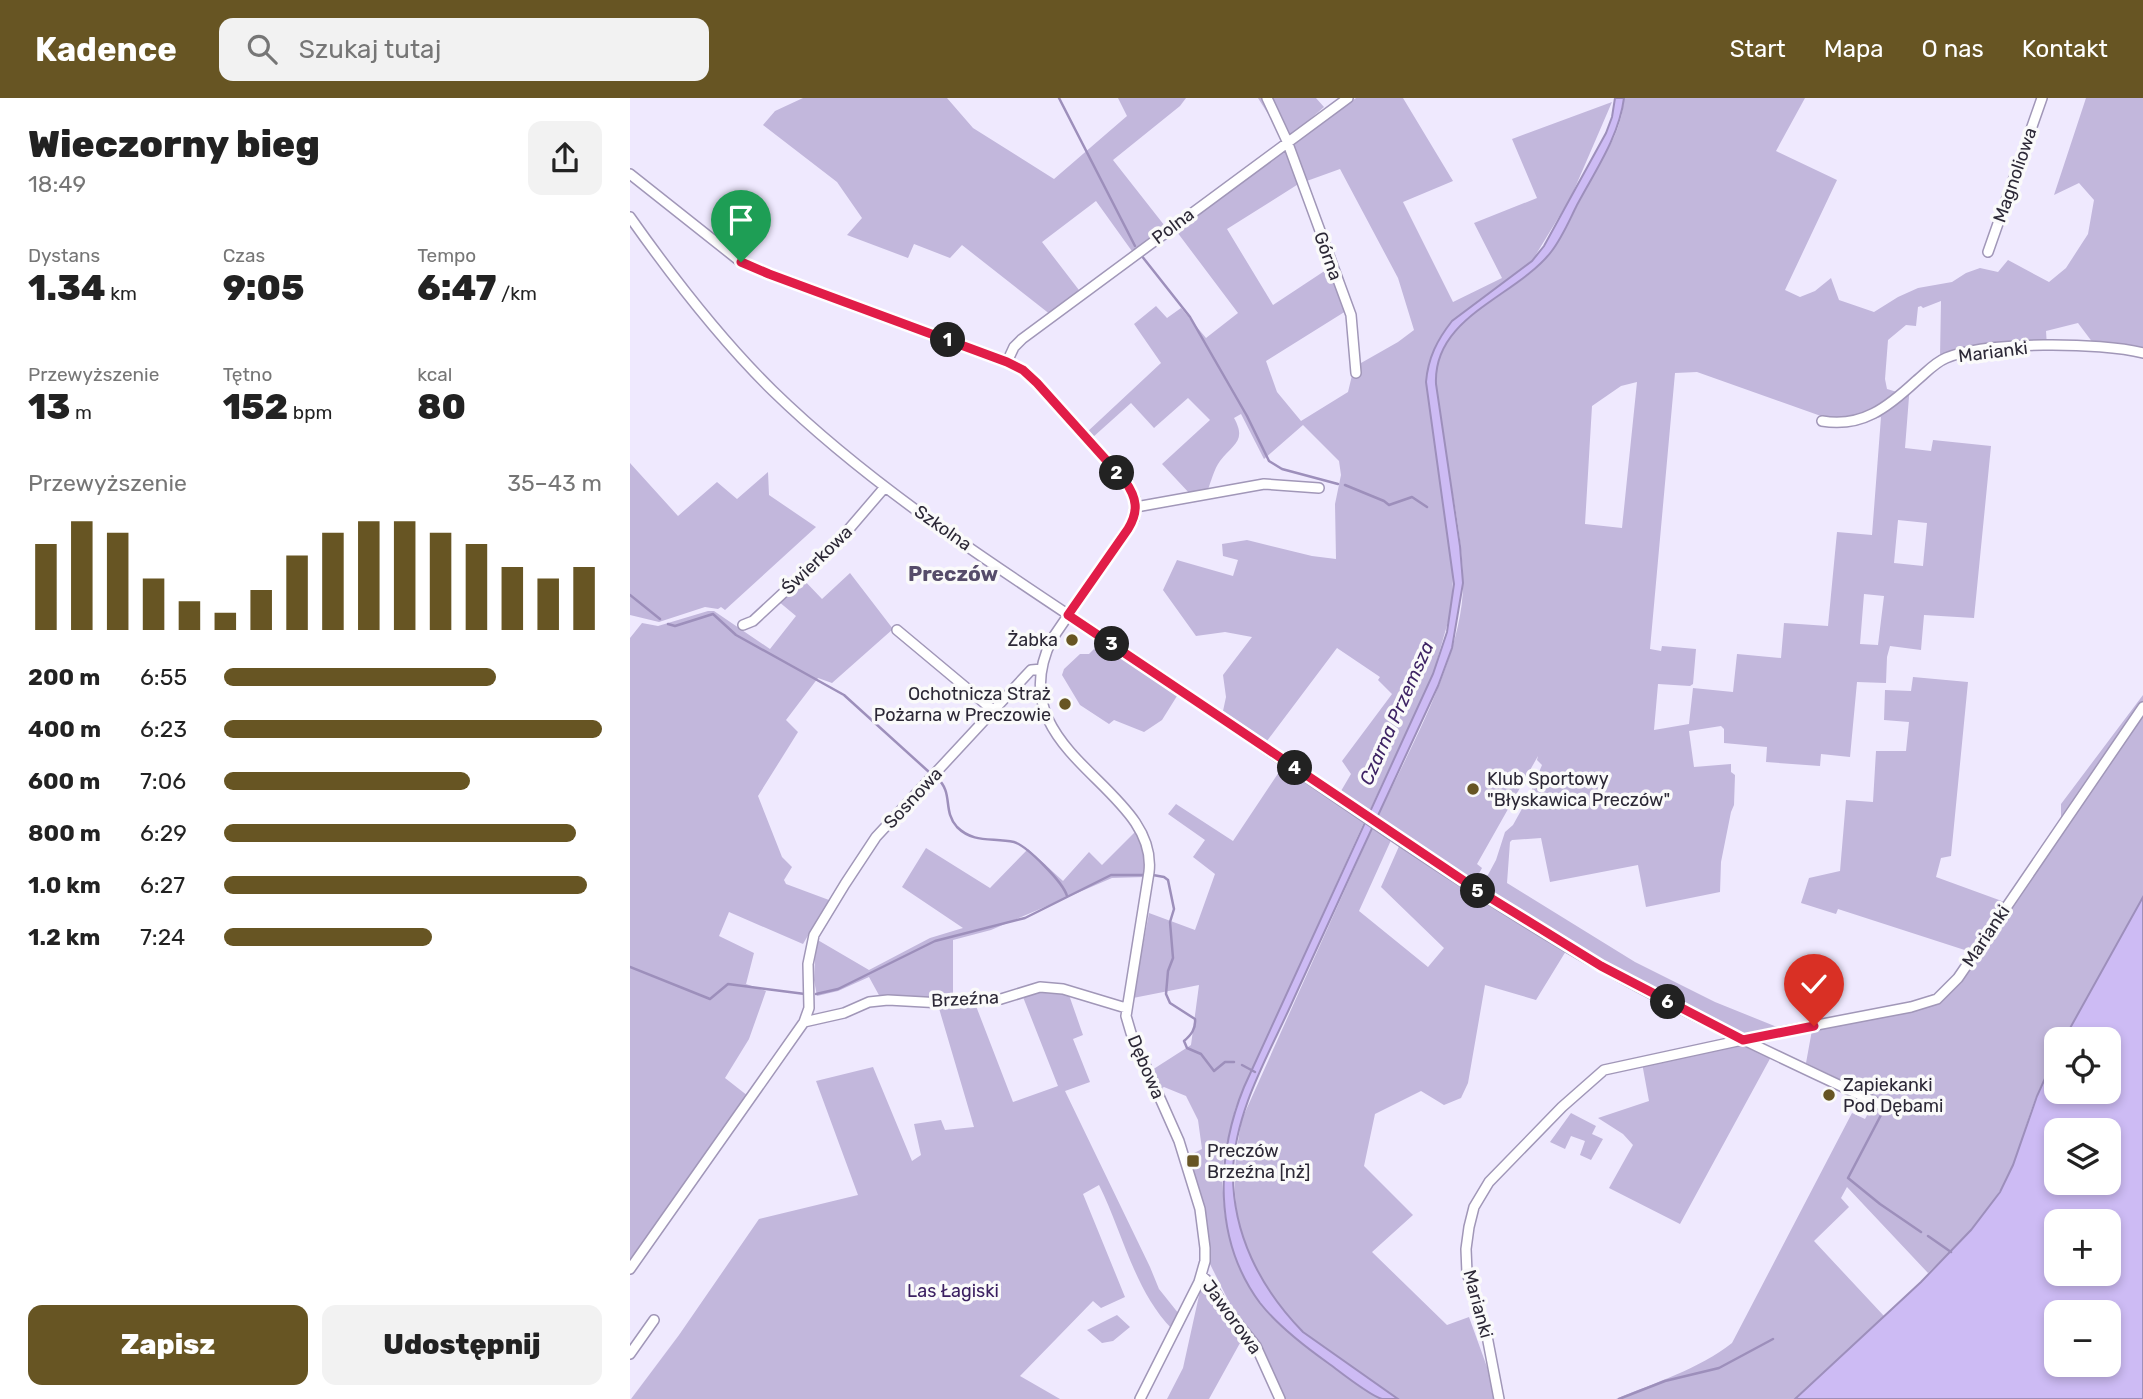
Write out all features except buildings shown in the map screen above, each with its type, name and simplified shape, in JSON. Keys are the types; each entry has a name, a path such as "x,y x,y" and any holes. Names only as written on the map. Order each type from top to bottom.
{"street":[{"name":"Górna","path":"1267,98 1287,141 1351,315 1356,373"},
{"name":"Polna","path":"1007,362 1014,347 1022,339 1348,98"},
{"name":"Magnoliowa","path":"1988,253 2042,98"},
{"path":"630,174 741,262 1023,370 1130,488 1136,507 1134,519 1047,648 1042,669"},
{"name":"Szkolna","path":"630,217 686,293 739,355 806,421 885,487 1068,615 1414,848 1571,949 1712,1024"},
{"name":"Marianki","path":"1822,421 1841,424 1873,415 1937,362 1961,352 2010,347 2086,346 2130,349 2143,353"},
{"path":"1136,507 1264,484 1320,488"},
{"name":"Świerkowa","path":"743,625 753,621 837,543 885,487"},
{"path":"897,630 994,711"},
{"name":"Sosnowa","path":"630,1269 804,1022 809,1007 809,950 814,935 876,837 1031,670 1042,669"},
{"name":"Dębowa","path":"1042,669 1044,703 1058,738 1136,821 1148,848 1149,872 1126,1008 1130,1033 1179,1141 1197,1199 1205,1237 1205,1261 1201,1275 1140,1399"},
{"name":"Marianki","path":"1500,1399 1487,1336 1466,1262 1469,1227 1479,1197 1507,1161 1598,1074 1610,1069 1911,1007 1937,999 1958,978 2143,707"},
{"name":"Brzeźna","path":"804,1022 844,1013 869,1002 888,1000 942,1003 1002,999 1040,988 1063,989 1126,1008"},
{"path":"1703,1048 1711,1039 1712,1024 1881,1105"},
{"name":"Jaworowa","path":"1201,1275 1211,1283 1223,1305 1256,1346 1280,1399"},
{"path":"630,1354 654,1321"}],"green space":[{"path":"803,98 947,98 973,128 1054,179 1127,116 1118,98 1186,98 1180,106 1113,160 1168,230 1134,254 1096,201 1042,242 1082,294 1051,315 962,245 950,258 914,244 908,258 847,235 862,218 837,182 763,125 775,111"},
{"path":"1258,98 1316,98 1324,107 1285,141"},
{"path":"1356,98 1403,98 1453,181 1403,202 1453,302 1502,278 1474,223 1537,198 1512,139 1612,102 1571,197 1532,261 1452,321 1431,357 1426,382 1453,569 1452,608 1433,674 1369,812 1341,791 1351,774 1342,761 1392,694 1378,680 1380,677 1337,648 1267,741 1223,711 1226,697 1223,675 1252,637 1225,632 1196,636 1163,590 1177,560 1233,576 1238,560 1223,556 1222,544 1247,540 1336,559 1335,504 1341,475 1339,461 1303,425 1264,459 1241,414 1234,418 1239,432 1237,442 1218,464 1207,492 1191,495 1162,464 1210,420 1188,398 1154,428 1131,403 1092,438 1086,433 1161,363 1134,324 1156,306 1167,318 1181,308 1206,338 1238,313 1174,228 1285,149 1300,183 1227,229 1273,305 1329,268 1346,311 1266,361 1277,392 1301,421 1348,392 1354,367 1414,330 1398,278 1340,169 1304,182 1293,144"},
{"path":"1624,98 1805,98 1776,151 1837,180 1785,290 1800,297 1815,291 1831,278 1839,300 1874,312 1918,288 1952,282 1980,268 1998,272 2008,260 2049,282 2066,268 2088,234 2094,200 2079,183 2054,195 2086,98 2143,98 2143,350 2118,344 2093,343 2078,323 2046,331 2047,346 1979,346 1940,357 1941,301 1923,308 1918,307 1916,326 1906,325 1888,340 1885,379 1887,389 1897,392 1910,384 1905,448 1931,451 1933,440 1991,446 1974,618 1924,615 1921,650 1890,646 1886,683 1857,682 1850,757 1821,754 1820,766 1766,762 1767,747 1724,743 1724,729 1721,726 1689,731 1694,767 1731,764 1731,772 1735,775 1734,805 1721,862 1720,892 1646,907 1638,865 1550,882 1541,838 1510,842 1507,883 1635,962 1715,1002 1777,1027 1763,1033 1744,1036 1539,926 1483,890 1482,886 1496,860 1505,832 1513,825 1542,765 1537,760 1538,756 1477,864 1482,868 1476,879 1470,881 1377,818 1445,670 1461,608 1461,546 1437,398 1436,376 1441,354 1448,340 1469,317 1522,280 1553,248 1614,136 1621,118","holes":["1697,372 1835,421 1854,424 1881,417 1872,535 1837,532 1828,626 1784,623 1781,658 1737,654 1733,692 1693,688 1689,724 1654,730 1658,684 1693,684 1696,649 1662,646 1661,651 1650,649 1675,373","1637,382 1622,528 1585,524 1592,406 1621,386","1898,520 1927,523 1923,566 1894,563","1864,594 1884,596 1878,645 1860,644"]},
{"path":"630,463 678,516 717,482 737,499 768,472 769,495 816,527 725,610 721,607 705,607 659,622 630,615"},
{"path":"850,573 893,629 832,683 818,678 786,720 798,732 758,796 782,857 792,867 784,880 786,884 829,900 803,944 729,912 719,936 754,953 746,984 766,991 749,1039 725,1078 748,1096 630,1262 630,638 642,623 658,626 714,611 770,649 796,616 778,601 802,578 822,599"},
{"path":"1097,646 1104,653 1111,651 1177,696 1162,720 1144,732 1114,720 1109,724 1080,705 1062,675 1064,669 1080,654 1089,654"},
{"path":"1913,677 1968,682 1951,856 1941,858 1936,877 2010,904 2061,831 2061,804 2143,695 2143,897 2071,1027 2044,1027 2044,1079 2005,1182 1976,1224 1928,1273 1847,1187 1841,1198 1849,1207 1814,1241 1884,1316 1795,1399 1616,1399 1691,1368 1732,1343 1852,1113 1865,1119 1872,1106 1878,1106 1881,1099 1806,1063 1812,1030 1944,996 1959,983 1977,954 1838,909 1836,914 1801,903 1809,878 1840,871 1846,800 1873,802 1876,751 1906,751 1909,722 1884,720 1885,690 1911,691"},
{"path":"1283,766 1365,820 1235,1109 1224,1158 1222,1181 1225,1217 1281,1325 1309,1349 1381,1399 1285,1399 1264,1350 1232,1308 1209,1262 1207,1221 1188,1156 1202,1149 1198,1120 1186,1096 1164,1087 1160,1089 1152,1070 1191,1045 1199,985 1133,998 1149,913 1195,930 1215,874 1193,857 1205,840 1168,814 1176,804 1233,841"},
{"path":"1373,827 1392,838 1359,911 1428,967 1444,948 1381,887 1400,844 1566,951 1536,1000 1485,985 1468,1083 1461,1098 1444,1105 1421,1091 1375,1114 1364,1166 1413,1215 1372,1252 1447,1325 1469,1317 1495,1399 1398,1399 1303,1332 1281,1308 1264,1283 1250,1259 1241,1234 1235,1181 1242,1119"},
{"path":"1137,830 1147,861 1145,877 1112,878 991,930 953,940 953,998 880,997 869,977 838,991 817,996 814,980 816,939 869,970 930,938 963,928 902,887 926,848 990,888 1028,849 1063,881 1089,852 1102,865"},
{"name":"Las Łagiski","path":"1045,991 1069,995 1083,1035 1073,1039 1090,1082 1065,1091 1159,1289 1179,1314 1172,1329 1148,1297 1099,1185 1083,1194 1125,1297 1101,1308 1093,1301 1020,1376 1060,1399 631,1399 759,1219 858,1195 816,1081 873,1067 912,1161 921,1155 914,1124 941,1120 945,1130 974,1127 938,1005 976,1006 1013,1102 1058,1086 1023,997"},
{"path":"1742,1043 1772,1055 1680,1224 1609,1188 1633,1145 1623,1134 1598,1118 1649,1101 1642,1063"},
{"path":"1571,1113 1596,1126 1592,1134 1603,1139 1591,1160 1580,1155 1585,1141 1571,1136 1565,1149 1550,1142"},
{"path":"1202,1282 1209,1287 1250,1341 1240,1343 1209,1399 1167,1399 1183,1368"},
{"path":"1117,1315 1130,1327 1113,1341 1102,1343 1087,1330"}],"shaded area":[{"path":"1615,98 1624,98 1612,140 1555,247 1536,268 1462,324 1448,341 1439,361 1436,384 1463,583 1452,648 1438,686 1256,1081 1240,1125 1235,1148 1233,1171 1237,1216 1243,1238 1262,1278 1303,1332 1398,1399 1382,1399 1310,1350 1275,1320 1260,1303 1245,1278 1227,1225 1224,1169 1228,1141 1244,1087 1433,674 1447,632 1454,584 1426,382 1431,357 1452,321 1532,261 1544,246 1606,133"},
{"path":"2143,897 2143,1399 1795,1399 1921,1282 1971,1230 2000,1192 2013,1165 2044,1081 2044,1104 2121,1104 2121,1027 2071,1027"}],"waterway":[{"path":"1059,98 1135,246"},
{"path":"1141,255 1190,317 1247,416 1269,461 1282,469 1338,484"},
{"path":"1345,485 1389,505 1412,497 1427,507"},
{"path":"630,595 660,619"},
{"path":"668,624 675,626 713,614 736,635 844,695 929,772"},
{"path":"937,778 945,790 950,814 957,827 970,836 1020,845 1052,874 1067,896"},
{"path":"816,994 838,989 935,941 1025,918 1111,875 1146,875"},
{"path":"1153,875 1168,880 1174,909 1170,922 1173,958 1168,971 1166,994 1170,1003 1195,1019 1195,1026 1184,1041 1187,1048 1201,1054 1214,1071 1225,1062 1234,1062"},
{"path":"630,967 710,999 728,984 805,994"},
{"path":"1242,1065 1255,1072"},
{"path":"1881,1115 1848,1178 1921,1232"},
{"path":"1928,1236 1951,1252"},
{"path":"1619,1399 1665,1381 1719,1368 1773,1339"}],"place":[{"name":"Żabka","path":"1072,640"},
{"name":"Ochotnicza Straż Pożarna w Preczowie","path":"1065,704"},
{"name":"Klub Sportowy \"Błyskawica Preczów\"","path":"1473,789"},
{"name":"Zapiekanki Pod Dębami","path":"1829,1095"},
{"name":"Preczów Brzeźna [nż]","path":"1193,1161"}],"district":[{"name":"Preczów","path":"953,574"}],"route":[{"path":"741,262 1007,362 1023,370 1037,383 1125,481 1135,499 1134,519 1068,615 1476,889 1601,966 1743,1040 1814,1026"}],"water label":[{"name":"Czarna Przemsza","path":"1396,713"}]}
